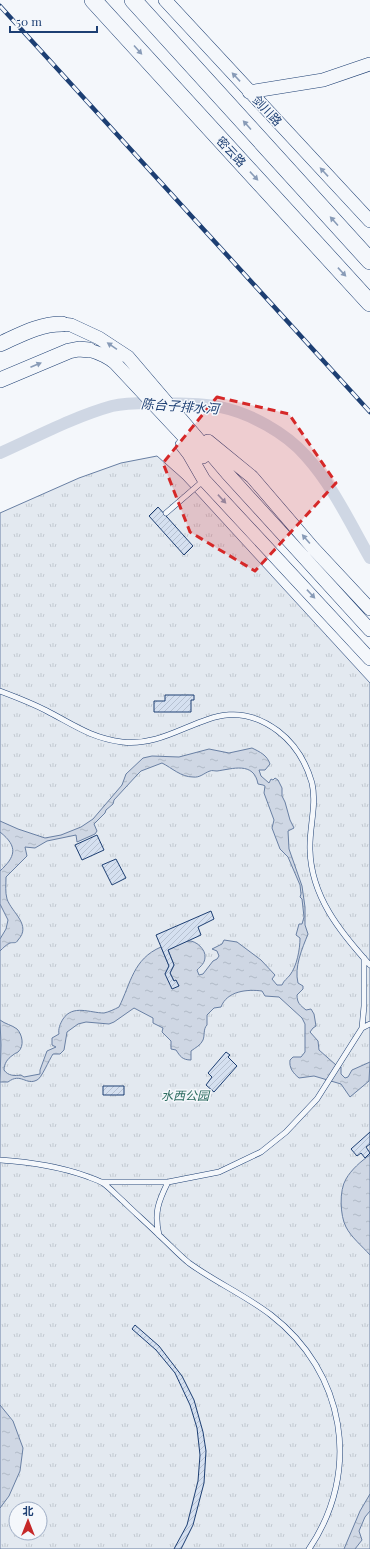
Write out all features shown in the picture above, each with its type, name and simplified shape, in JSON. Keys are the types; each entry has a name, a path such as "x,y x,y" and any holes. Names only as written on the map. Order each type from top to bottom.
{"highway":[{"name":"密云路","path":"93,0 370,303"},
{"path":"133,0 370,261"}],"main road":[{"path":"0,344 49,324 62,324"},
{"path":"0,380 68,351 79,349 89,350"}],"street":[{"name":"剑川路","path":"165,0 370,221"},
{"path":"249,92 323,80 370,64"},
{"path":"62,324 71,325 99,338 128,357 143,384 187,433 227,473 370,630"},
{"path":"89,350 104,355 143,384 370,638"},
{"path":"187,433 189,454 204,480 370,659"},
{"path":"187,433 211,444 252,477 313,548 370,609"}],"lane":[{"path":"166,513 204,480"},
{"path":"0,691 41,708 81,730 98,737 125,742 151,740 216,717 234,715 249,717 272,727 284,736 299,754 310,776 314,796 310,849 312,873 318,890 328,912 370,965"},
{"path":"0,1160 52,1166 102,1182 168,1182 219,1172 261,1152 275,1142 297,1122 317,1099 362,1028 364,1006 364,958"},
{"path":"362,1028 370,1024"},
{"path":"102,1182 188,1262 270,1314 289,1330 318,1370 329,1391 334,1405 340,1442 339,1475 330,1509 321,1531 310,1549"},
{"path":"160,1236 156,1223 157,1211 160,1198 168,1182"}],"highlighted area":[{"path":"217,397 289,414 336,483 255,571 190,532 163,463"}],"green space":[{"name":"水西公园","path":"157,456 183,479 370,683 370,1549 0,1549 0,513 79,478 121,463"}],"water":[{"path":"252,748 263,754 269,761 270,764 265,770 259,770 261,776 269,783 271,779 273,780 275,778 278,780 282,788 282,796 290,820 294,828 288,831 289,849 302,886 305,907 305,925 308,934 301,952 297,971 298,983 303,986 303,989 297,995 299,1004 306,1010 311,1009 314,1014 316,1026 310,1032 318,1041 319,1050 336,1065 341,1067 341,1074 345,1078 348,1077 352,1070 370,1062 369,1081 350,1097 341,1084 314,1076 299,1078 292,1070 290,1060 293,1057 301,1057 305,1052 305,1024 302,1018 279,997 265,996 262,991 250,990 233,994 228,997 221,1007 214,1008 207,1015 207,1025 203,1040 191,1051 191,1060 183,1058 176,1050 171,1049 171,1041 162,1032 163,1028 153,1023 153,1018 134,1008 109,1024 86,1022 78,1024 67,1032 64,1050 60,1054 53,1054 39,1079 30,1081 16,1078 8,1082 0,1082 0,1020 17,1029 22,1040 22,1047 8,1060 4,1070 10,1074 21,1075 24,1077 40,1074 47,1051 56,1047 52,1045 52,1038 59,1034 60,1025 67,1014 82,1010 104,1013 119,1007 134,972 144,958 161,947 169,966 165,974 179,986 176,981 174,981 170,973 174,965 168,950 188,941 197,944 205,954 204,963 197,970 199,975 203,974 213,961 217,959 219,956 217,951 212,949 222,944 224,940 237,942 261,960 275,975 272,979 277,985 282,985 290,975 295,967 299,952 300,938 296,935 299,924 302,924 304,917 302,899 300,897 300,885 288,857 280,849 272,828 274,820 264,793 265,786 258,784 256,777 252,772 242,768 211,771 200,776 189,777 162,763 141,771 137,775 94,824 97,831 95,834 77,842 76,835 47,841 35,848 25,847 27,856 6,877 7,899 20,919 23,929 22,935 16,942 5,946 0,951 0,939 6,929 8,920 0,904 0,871 9,861 13,852 10,842 0,832 0,821 45,838 61,835 81,827 93,819 122,785 126,774 143,758 152,756 179,757 209,749 229,753"},
{"path":"370,1155 370,1255 346,1227 342,1216 341,1196 346,1179 356,1166"},
{"path":"0,1405 13,1421 23,1448 20,1471 9,1496 0,1508"},
{"path":"370,1494 370,1511 365,1517 359,1531 362,1540 355,1549 344,1549 360,1511"}],"building":[{"path":"158,507 193,546 184,555 149,516"},
{"path":"165,695 194,695 194,700 191,700 191,712 154,712 154,701 165,701"},
{"path":"97,835 104,850 82,860 75,845"},
{"path":"116,859 126,878 112,885 102,865"},
{"path":"211,911 214,919 198,927 201,935 168,950 174,965 170,973 174,981 176,980 179,986 172,989 165,974 169,966 156,935"},
{"path":"226,1052 230,1055 228,1057 237,1066 214,1092 206,1085 212,1077 208,1073"},
{"path":"103,1086 124,1086 124,1095 103,1095"},
{"path":"370,1132 370,1144 366,1147 370,1153 365,1158 361,1153 357,1156 351,1149"},
{"path":"135,1325 159,1346 182,1376 194,1400 203,1432 206,1451 204,1483 193,1525 181,1549 174,1549 187,1525 198,1481 200,1455 197,1428 190,1405 175,1373 156,1350 132,1329"}],"waterway":[{"name":"陈台子排水河","path":"0,453 69,421 112,406 131,403 192,404 213,406 231,410 267,425 288,439 306,456 333,492 370,558"}],"railway":[{"path":"0,6 370,412"}]}
